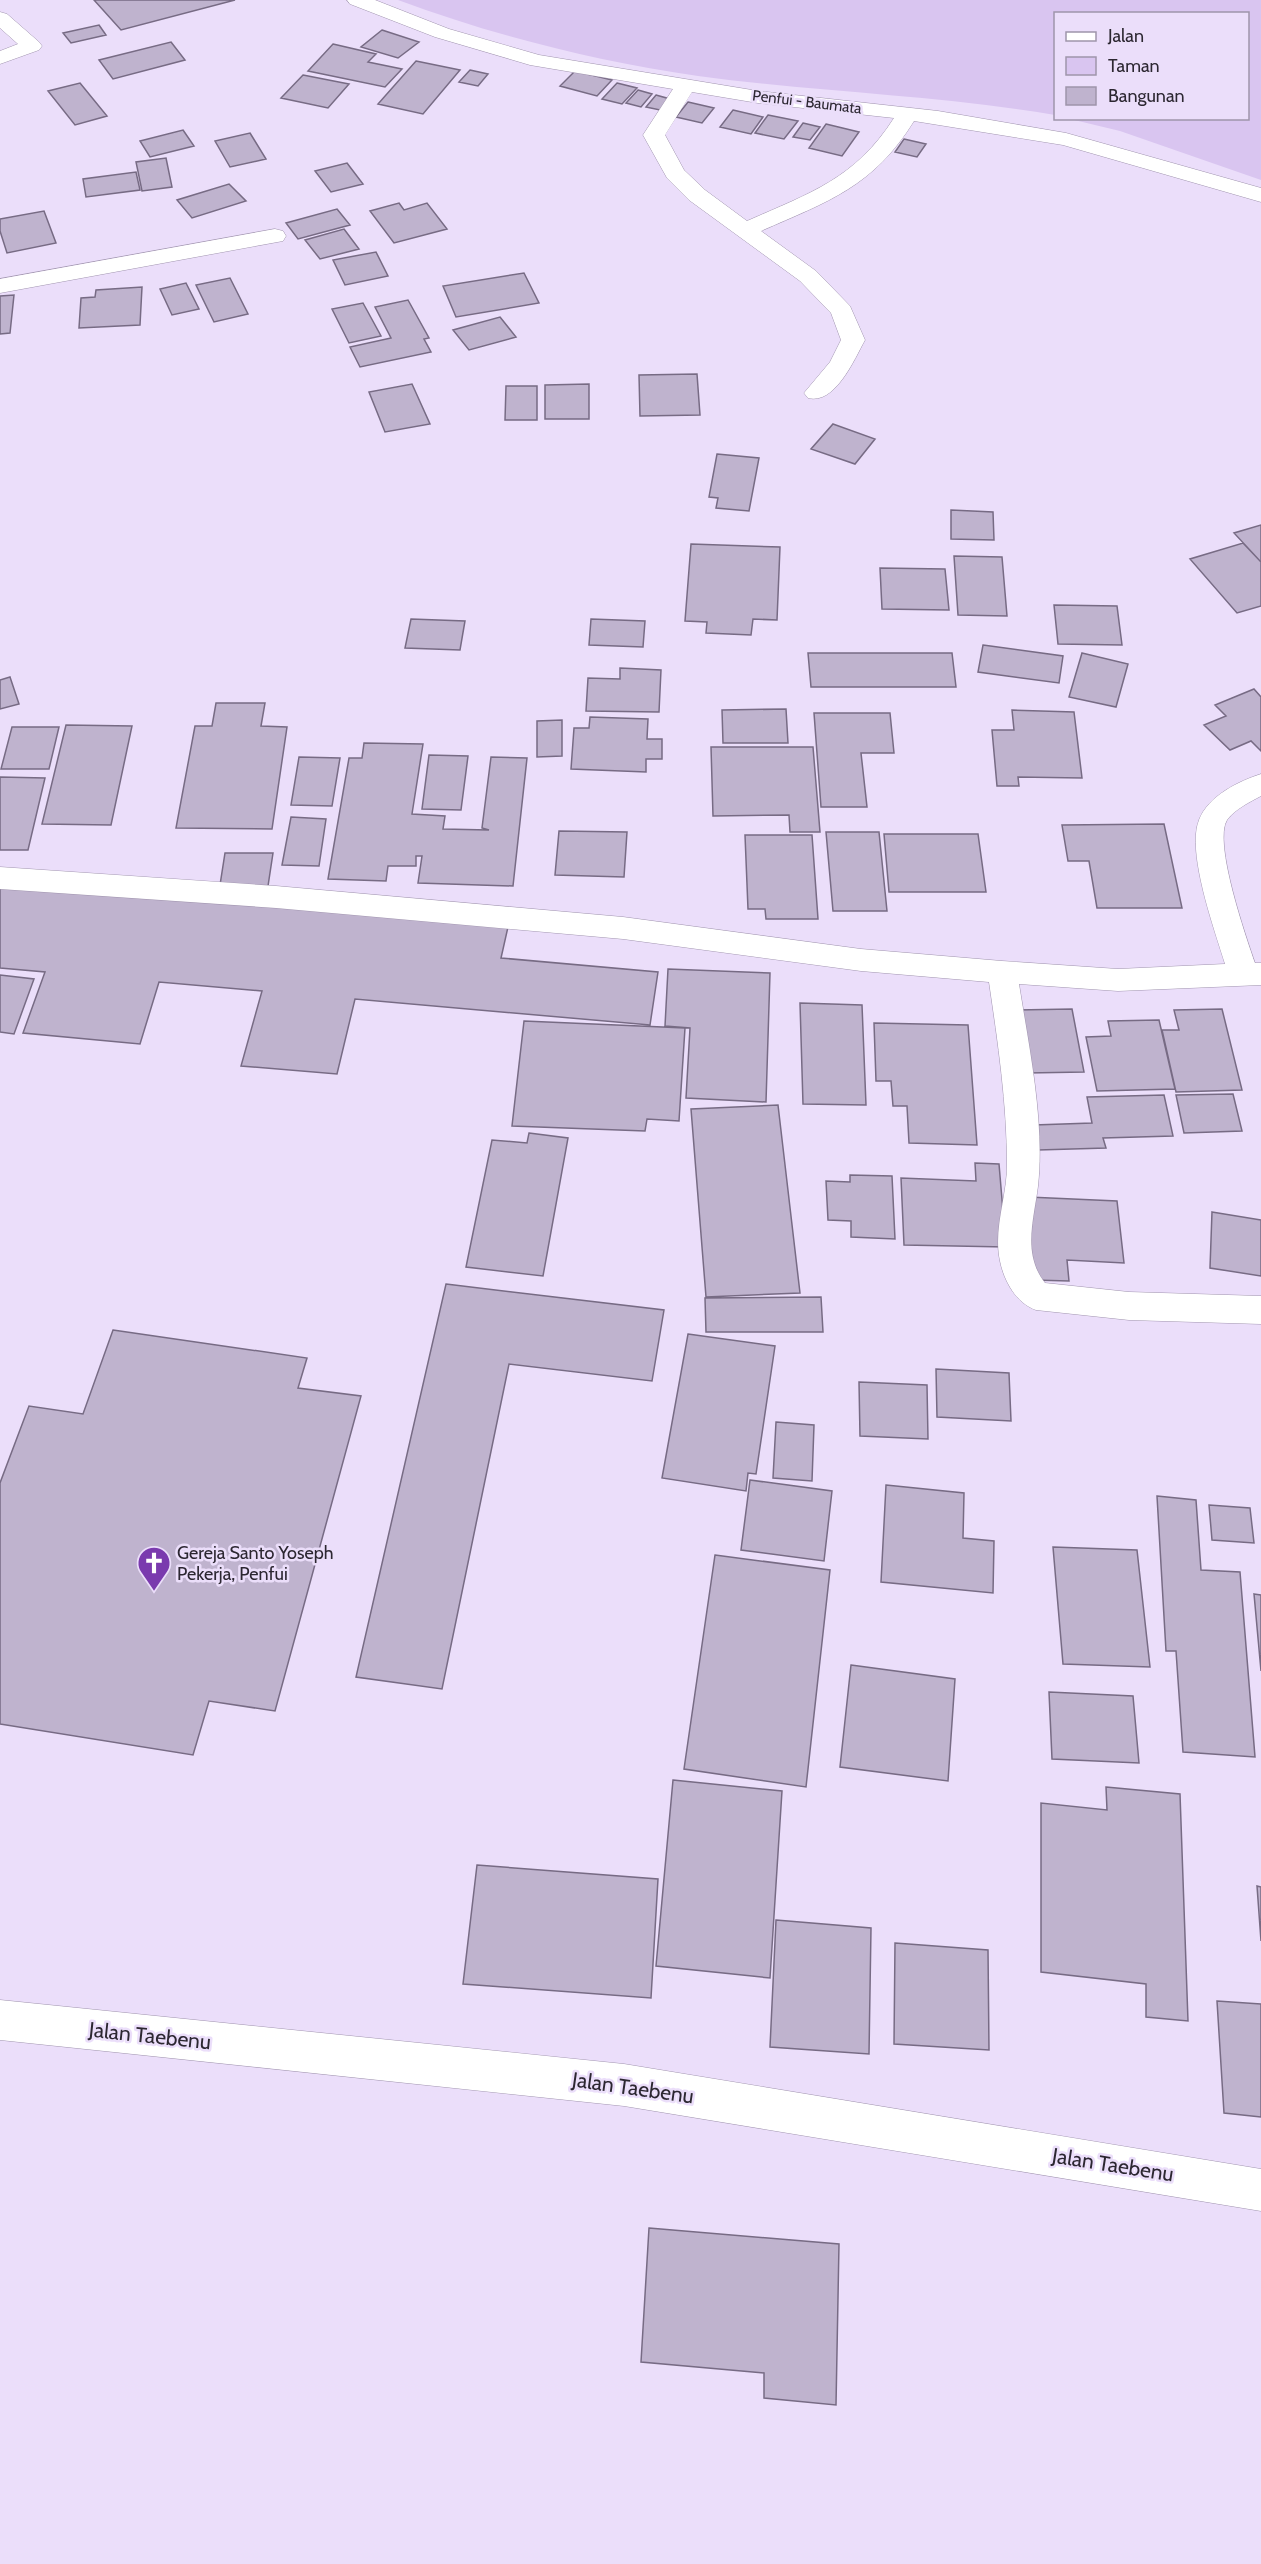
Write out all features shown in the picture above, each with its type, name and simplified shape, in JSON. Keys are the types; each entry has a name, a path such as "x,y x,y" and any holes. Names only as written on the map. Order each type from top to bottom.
{"street":[{"name":"Penfui - Baumata","path":"357,0 442,33 537,61 758,97 908,114 1066,139 1261,195"},
{"path":"0,18 32,46 0,58"},
{"path":"686,86 654,135 675,173 697,195 808,276 842,311 853,340 840,365 816,393"},
{"path":"745,230 838,188 870,164 886,148 908,114"},
{"path":"0,286 275,236"},
{"path":"0,878 276,897 623,928 861,960 1002,972 1118,980 1252,975 1208,844 1211,821 1223,805 1261,784"},
{"path":"1002,972 1018,1080 1024,1168 1016,1211 1015,1252 1020,1277 1036,1296 1129,1306 1261,1310"},
{"name":"Jalan Taebenu","path":"0,2020 624,2085 1261,2190"}],"green space":[{"path":"398,0 1261,0 1261,180 1120,131 1074,120 1249,120 1249,12 1054,12 1054,115 1011,108 742,81 660,70 546,46"}],"building":[{"path":"94,0 235,0 121,30"},
{"path":"99,25 106,35 71,43 63,33"},
{"path":"382,30 419,42 398,58 361,47"},
{"path":"171,42 185,60 113,79 99,60"},
{"path":"333,44 376,54 368,62 402,69 385,87 308,71"},
{"path":"416,61 460,70 423,114 378,104"},
{"path":"470,70 488,74 478,86 459,82"},
{"path":"575,71 612,80 597,96 560,86"},
{"path":"303,75 349,84 328,108 281,98"},
{"path":"80,83 107,116 75,125 48,91"},
{"path":"617,83 637,88 622,104 602,99"},
{"path":"638,90 652,94 641,107 626,103"},
{"path":"656,95 670,99 660,110 646,107"},
{"path":"688,102 714,108 702,123 676,117"},
{"path":"733,110 763,117 751,134 720,127"},
{"path":"768,115 798,121 784,139 755,133"},
{"path":"803,123 820,127 810,140 793,137"},
{"path":"826,124 859,132 842,156 809,148"},
{"path":"183,130 194,146 150,157 140,141"},
{"path":"250,133 266,159 230,167 215,141"},
{"path":"904,139 926,144 917,157 895,152"},
{"path":"166,158 172,187 142,191 136,162"},
{"path":"347,163 363,184 331,192 315,171"},
{"path":"136,172 140,190 86,197 83,179"},
{"path":"229,184 246,201 192,218 177,200"},
{"path":"399,203 404,210 427,203 447,229 394,243 370,211"},
{"path":"337,209 350,225 298,239 286,223"},
{"path":"44,211 56,243 7,253 0,231 0,219"},
{"path":"344,229 359,249 320,259 305,240"},
{"path":"376,252 388,276 345,285 333,260"},
{"path":"524,273 539,303 456,317 443,286"},
{"path":"230,278 248,314 214,322 196,285"},
{"path":"186,283 199,309 172,315 160,289"},
{"path":"142,287 140,325 79,328 81,298 95,297 96,290"},
{"path":"14,295 10,333 0,334 0,296"},
{"path":"408,300 429,338 424,339 431,352 360,367 350,347 391,338 375,307"},
{"path":"363,303 381,336 349,343 332,309"},
{"path":"500,317 516,337 469,350 453,330"},
{"path":"697,374 700,415 640,416 639,375"},
{"path":"412,384 430,424 385,432 369,392"},
{"path":"589,384 589,419 545,419 545,385"},
{"path":"506,386 537,386 537,420 505,420"},
{"path":"833,424 875,439 855,464 811,449"},
{"path":"717,454 759,458 749,511 716,508 718,498 709,497"},
{"path":"951,510 993,512 994,540 951,539"},
{"path":"1261,525 1261,562 1234,533"},
{"path":"1243,543 1261,562 1261,606 1237,613 1190,559"},
{"path":"691,544 780,547 777,620 753,619 751,635 706,633 707,622 685,621"},
{"path":"954,556 1002,557 1007,616 958,615"},
{"path":"880,568 945,569 949,610 882,609"},
{"path":"1054,605 1117,606 1122,645 1058,644"},
{"path":"411,619 465,621 460,650 405,648"},
{"path":"591,619 645,621 643,647 589,645"},
{"path":"983,645 1063,656 1059,683 978,672"},
{"path":"808,653 952,653 956,687 811,687"},
{"path":"1082,653 1128,664 1116,707 1069,697"},
{"path":"620,668 661,670 659,712 586,711 588,678 620,679"},
{"path":"10,677 19,704 0,709 0,680"},
{"path":"1254,689 1261,697 1261,751 1251,741 1230,750 1204,725 1226,716 1215,705"},
{"path":"216,703 265,703 261,726 287,727 272,829 176,828 195,726 212,726"},
{"path":"786,709 788,743 723,743 722,710"},
{"path":"1012,710 1074,712 1082,778 1018,777 1019,786 997,786 992,730 1014,730"},
{"path":"814,713 890,713 894,753 861,753 867,807 821,807"},
{"path":"590,717 648,719 647,739 662,739 662,759 646,759 646,772 571,769 574,728 589,728"},
{"path":"562,720 562,756 537,757 537,721"},
{"path":"66,725 132,726 111,825 42,824"},
{"path":"12,727 59,727 49,769 1,769"},
{"path":"364,743 423,744 412,814 445,816 443,829 489,830 482,828 491,757 527,758 513,886 418,883 422,856 416,856 416,866 388,866 386,881 328,879 349,758 362,758"},
{"path":"711,747 813,747 820,832 790,832 789,815 713,816"},
{"path":"429,755 468,756 461,810 422,809"},
{"path":"299,757 340,758 332,806 291,805"},
{"path":"0,777 45,778 28,850 0,850"},
{"path":"291,817 326,819 319,866 282,865"},
{"path":"1164,824 1182,908 1097,908 1089,861 1068,861 1062,825"},
{"path":"559,831 627,832 624,877 555,875"},
{"path":"826,832 879,832 887,911 833,911"},
{"path":"884,834 978,834 986,892 889,892"},
{"path":"745,835 812,835 818,919 766,919 765,909 748,909"},
{"path":"225,853 273,853 268,886 220,885"},
{"path":"0,883 508,927 501,958 658,972 650,1025 355,999 337,1074 241,1066 262,991 159,982 140,1044 23,1033 45,972 0,968"},
{"path":"668,969 770,973 766,1102 686,1098 690,1028 665,1026"},
{"path":"0,975 34,979 14,1034 0,1032"},
{"path":"800,1003 862,1005 866,1105 803,1104"},
{"path":"1072,1009 1084,1072 1027,1073 1015,1010"},
{"path":"1222,1009 1242,1090 1176,1092 1162,1030 1179,1030 1174,1010"},
{"path":"1159,1020 1175,1089 1097,1091 1086,1037 1111,1036 1108,1021"},
{"path":"524,1021 685,1028 679,1121 647,1119 645,1131 512,1126"},
{"path":"874,1023 968,1025 977,1145 909,1143 907,1106 893,1106 891,1081 876,1081"},
{"path":"1233,1094 1242,1131 1184,1133 1176,1095"},
{"path":"1164,1095 1173,1136 1103,1138 1106,1148 1038,1150 1034,1125 1092,1123 1087,1097"},
{"path":"778,1105 800,1293 706,1297 691,1109"},
{"path":"529,1133 568,1138 543,1276 466,1267 492,1140 527,1143"},
{"path":"975,1163 999,1164 1006,1247 904,1245 901,1178 976,1181"},
{"path":"850,1175 892,1176 895,1239 851,1237 851,1221 828,1220 826,1181 850,1182"},
{"path":"1028,1197 1117,1201 1124,1263 1067,1260 1069,1281 1033,1280"},
{"path":"1212,1212 1261,1220 1261,1276 1210,1268"},
{"path":"446,1284 664,1310 652,1381 509,1364 442,1689 356,1677"},
{"path":"821,1297 823,1332 706,1332 705,1298"},
{"name":"Gereja Santo Yoseph Pekerja, Penfui","path":"113,1330 307,1358 298,1388 361,1396 275,1711 209,1701 193,1755 0,1724 0,1483 29,1406 83,1414"},
{"path":"688,1334 775,1346 756,1474 748,1473 746,1491 662,1478"},
{"path":"936,1369 1009,1373 1011,1421 937,1417"},
{"path":"859,1382 927,1385 928,1439 860,1436"},
{"path":"776,1422 814,1425 812,1481 773,1478"},
{"path":"750,1480 832,1491 824,1561 741,1550"},
{"path":"886,1485 964,1493 963,1538 994,1541 993,1593 881,1582"},
{"path":"1157,1496 1196,1500 1201,1570 1240,1572 1255,1757 1183,1752 1176,1651 1166,1651"},
{"path":"1209,1505 1250,1508 1254,1543 1212,1540"},
{"path":"1053,1547 1137,1550 1150,1667 1063,1664"},
{"path":"715,1555 830,1570 806,1787 684,1769"},
{"path":"1254,1594 1261,1595 1261,1671"},
{"path":"851,1665 955,1679 948,1781 840,1767"},
{"path":"1049,1692 1133,1696 1139,1763 1052,1759"},
{"path":"673,1780 782,1791 770,1978 656,1966"},
{"path":"1106,1787 1180,1794 1188,2021 1146,2017 1146,1984 1041,1972 1041,1803 1107,1810"},
{"path":"477,1865 658,1879 651,1998 463,1984"},
{"path":"1257,1886 1261,1887 1261,1941"},
{"path":"776,1920 871,1928 869,2054 770,2047"},
{"path":"895,1943 988,1950 989,2050 894,2044"},
{"path":"1217,2001 1261,2004 1261,2117 1224,2113"},
{"path":"649,2228 839,2244 836,2405 764,2398 764,2373 641,2362"}],"place":[{"name":"Gereja Santo Yoseph Pekerja, Penfui","path":"154,1592"}]}
